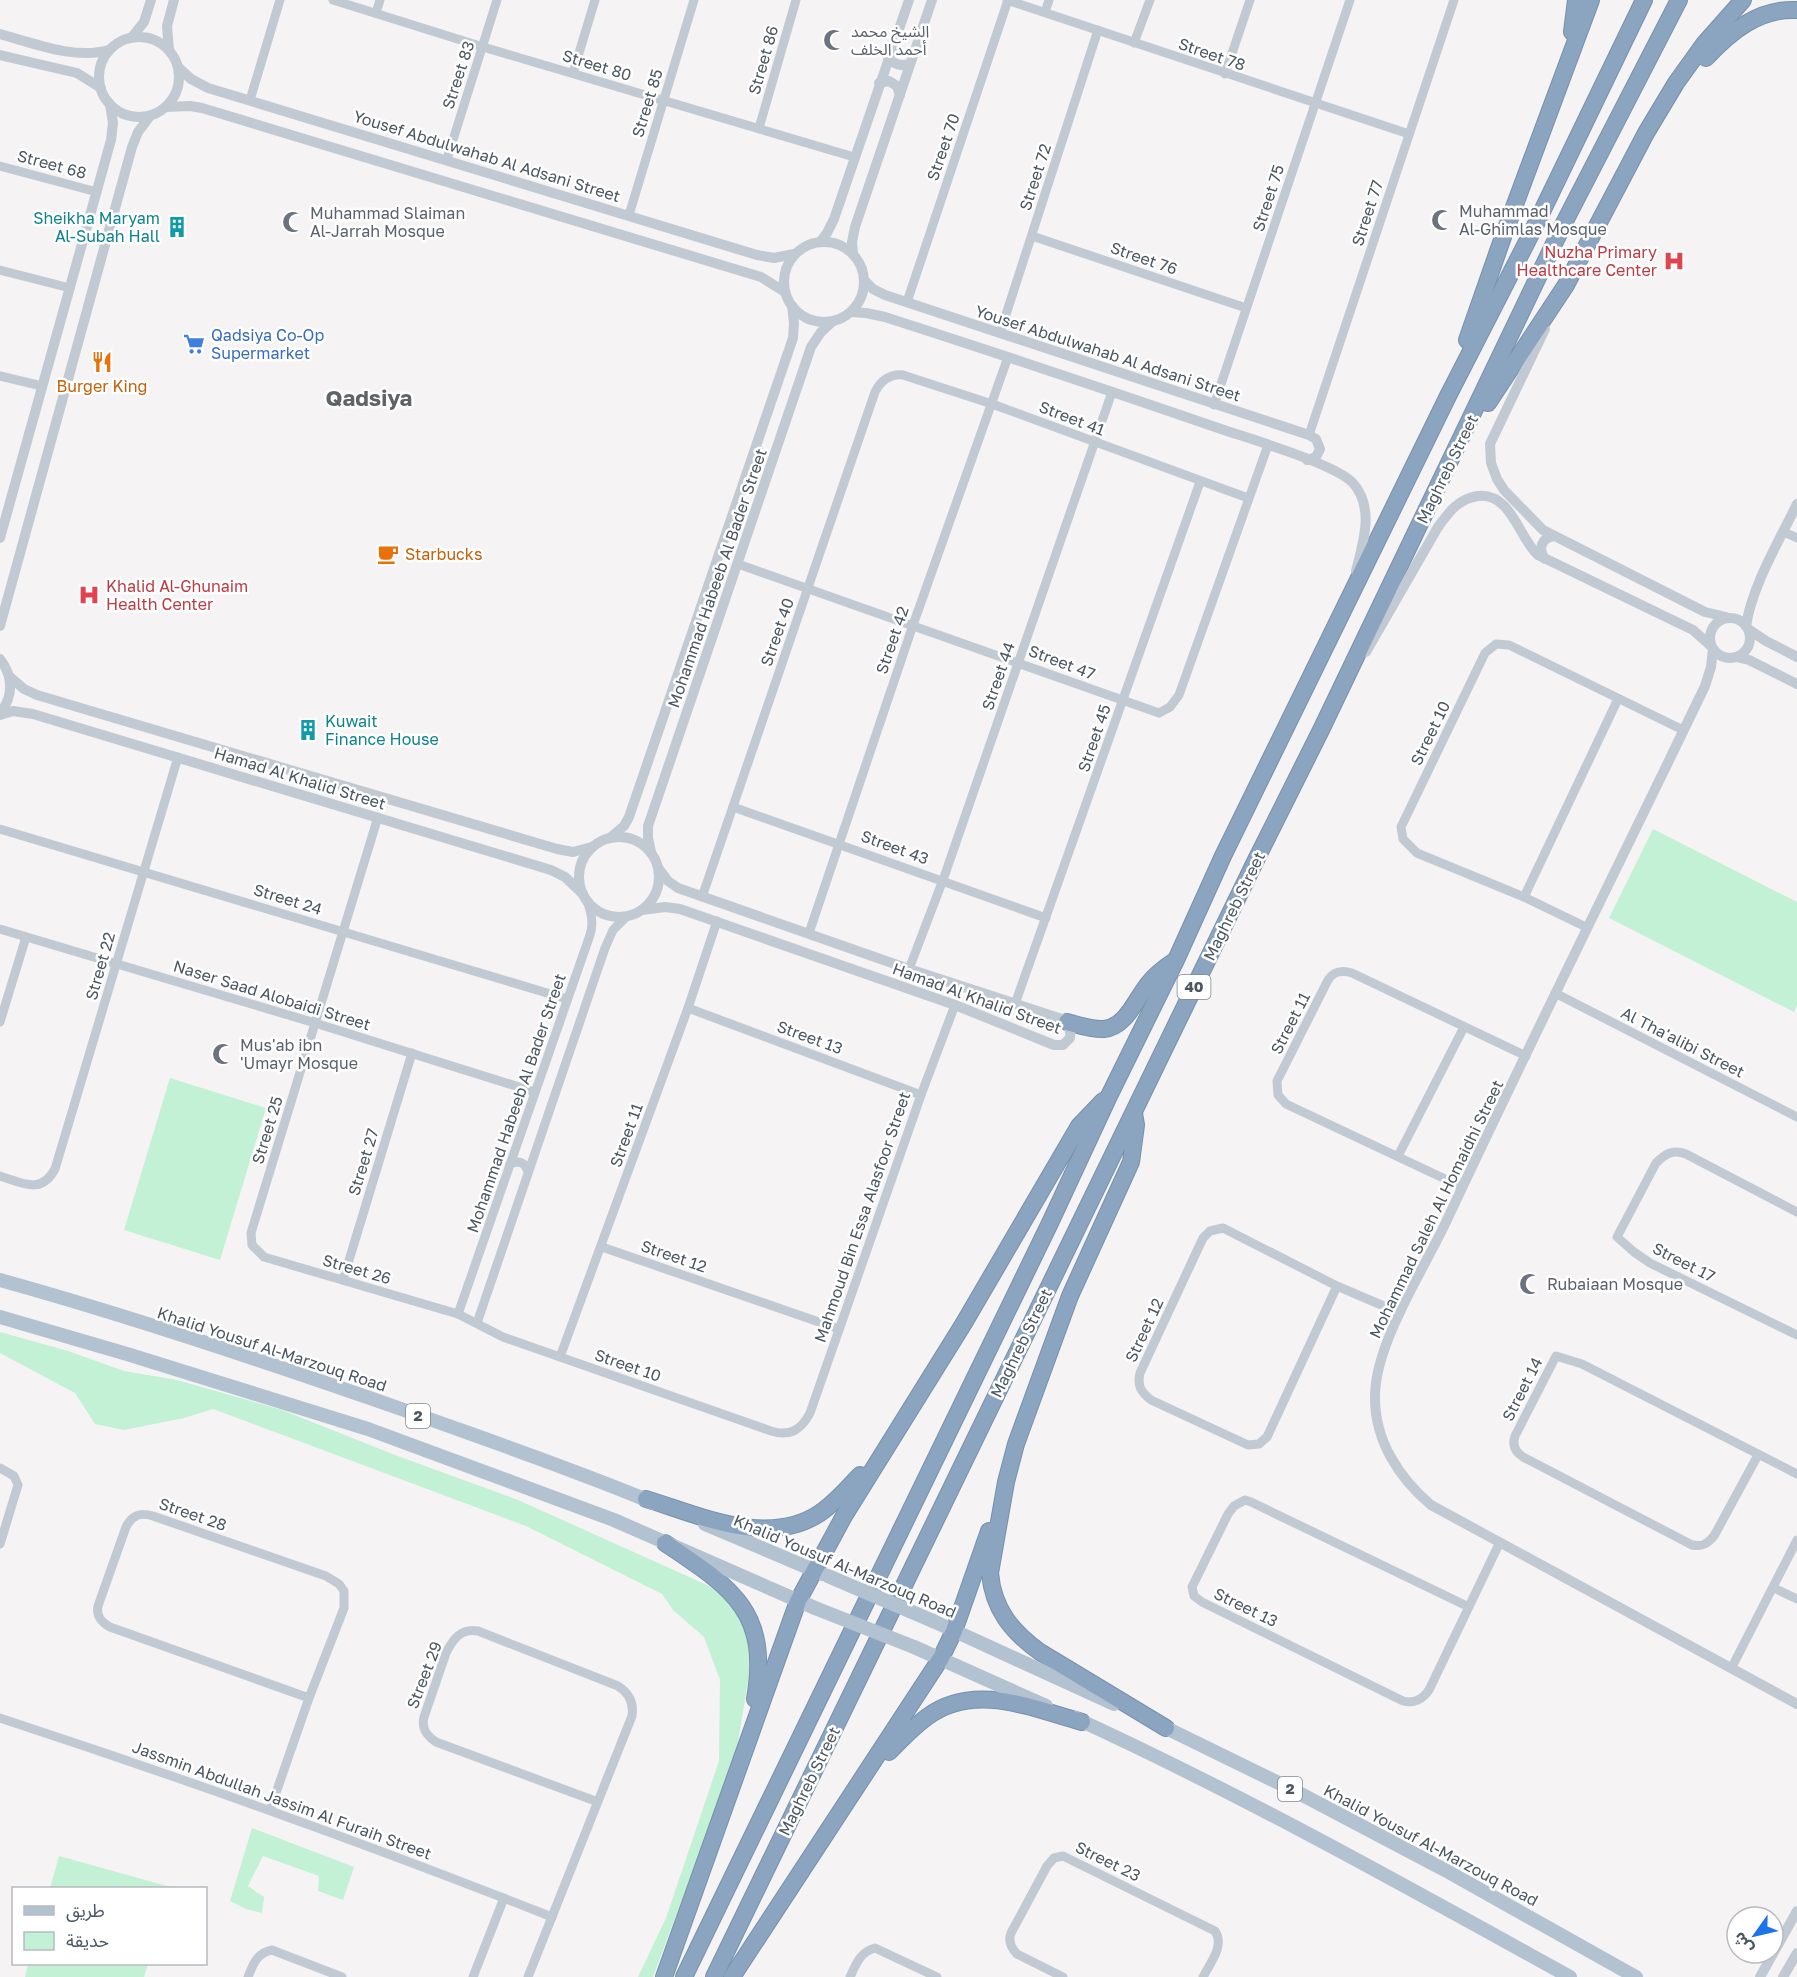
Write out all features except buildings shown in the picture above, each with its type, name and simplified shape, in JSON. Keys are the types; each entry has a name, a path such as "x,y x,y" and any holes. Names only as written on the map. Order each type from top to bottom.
{"highway":[{"path":"1567,66 1576,0"},
{"path":"1448,396 1504,234 1590,0"},
{"name":"Maghreb Street","path":"684,1977 1040,1244 1176,960 1223,856 1448,396 1534,228 1644,0"},
{"name":"Maghreb Street","path":"714,1977 1254,864 1322,730 1563,225 1679,0"},
{"path":"1454,453 1566,285 1646,133 1665,102 1699,51 1743,0"},
{"path":"1665,102 1734,30 1763,16 1797,10"},
{"path":"1067,1022 1105,1029 1116,1026 1150,981 1176,960"},
{"path":"664,1977 798,1601 821,1573 844,1516 964,1323 1079,1126 1109,1096"},
{"path":"732,1977 941,1658 954,1631 1006,1482 1016,1444 1070,1296 1131,1162 1136,1125 1134,1112"},
{"path":"646,1499 740,1526 766,1529 788,1528 809,1520 826,1509 851,1485 892,1437"},
{"path":"1006,1482 990,1573 993,1594 1002,1614 1016,1632 1041,1652 1166,1728"},
{"path":"665,1543 703,1569 733,1595 752,1623 758,1647 759,1671 746,1745"},
{"path":"862,1780 927,1717 962,1700 976,1698 1003,1701 1082,1722"}],"main road":[{"name":"Khalid Yousuf Al-Marzouq Road","path":"0,1280 175,1333 347,1390 564,1467 821,1573 933,1621 1166,1728 1295,1791 1445,1870 1636,1977"},
{"path":"0,1288 16,1284"},
{"name":"2","path":"0,1317 368,1429 614,1520 798,1601 941,1658 1164,1760 1307,1832 1570,1977"}],"street":[{"path":"150,116 129,116 110,104 101,88 100,68 109,50 132,37 144,22 152,0"},
{"path":"0,625 132,147 138,132 150,116 166,107 178,88 178,67 169,50 167,26 174,0"},
{"path":"250,100 280,0"},
{"name":"Street 80","path":"333,0 854,157"},
{"path":"376,13 380,0"},
{"name":"Street 83","path":"447,159 497,0"},
{"path":"573,73 595,0"},
{"name":"Street 85","path":"630,215 694,0"},
{"name":"Street 86","path":"759,128 796,0"},
{"path":"821,241 832,224 909,0"},
{"path":"853,254 853,233 932,0"},
{"name":"Street 78","path":"1007,0 1409,134"},
{"name":"Street 70","path":"907,302 1007,0"},
{"path":"1045,12 1049,0"},
{"path":"1134,43 1150,0"},
{"path":"1225,74 1250,0"},
{"name":"Street 75","path":"1214,405 1350,0"},
{"name":"Street 77","path":"1309,435 1454,0"},
{"name":"Street 72","path":"1000,333 1098,30"},
{"path":"0,34 77,53 94,54 109,50"},
{"path":"132,37 152,39 169,50"},
{"path":"0,54 77,73 101,88"},
{"path":"888,59 902,66 910,64"},
{"name":"Yousef Abdulwahab Al Adsani Street","path":"178,67 202,86 768,257 781,258 794,254"},
{"path":"879,83 889,81 897,86 900,95"},
{"path":"0,538 97,192 112,132 110,104"},
{"path":"166,107 202,108 356,153 761,277 785,292"},
{"path":"324,145 333,141 335,137 331,124"},
{"path":"356,153 352,142 360,133"},
{"name":"Street 68","path":"0,166 97,192"},
{"name":"Street 76","path":"1032,236 1246,308"},
{"path":"821,241 842,245 853,254 861,266 865,281 862,295 851,312 833,321 825,322 810,320 797,312 785,292 785,272 794,254 804,246 821,241"},
{"path":"761,277 771,269 772,265 768,257"},
{"path":"0,270 70,288"},
{"name":"Yousef Abdulwahab Al Adsani Street","path":"865,281 877,292 1309,435"},
{"path":"1566,285 1493,437 1490,450 1493,471 1504,490 1540,528 1554,537 1705,612 1737,618 1766,641 1797,657"},
{"name":"Mohammad Habeeb Al Bader Street","path":"611,837 624,826 634,804 754,455 793,338 792,306"},
{"path":"851,312 885,317 1008,357 1268,445 1344,476 1355,485 1362,497 1365,515 1365,534 1351,594"},
{"name":"Mohammad Habeeb Al Bader Street","path":"651,852 648,831 654,811 780,438 811,348 833,321"},
{"path":"793,338 805,337 810,342 811,348"},
{"path":"1049,371 1060,366 1059,353"},
{"name":"Street 42","path":"809,933 913,625 1008,357"},
{"path":"1080,381 1075,369 1084,361"},
{"name":"Street 41","path":"884,380 894,375 903,375 992,404 1248,498"},
{"path":"0,376 42,386"},
{"name":"Street 40","path":"702,897 875,392 884,380"},
{"name":"Street 44","path":"909,969 943,880 1112,392"},
{"path":"761,432 766,437 780,438"},
{"path":"1307,460 1317,457 1320,449 1316,439 1309,435"},
{"path":"1248,498 1268,445"},
{"path":"754,455 762,452 769,456 772,463"},
{"name":"Street 45","path":"1015,1004 1200,482"},
{"path":"1322,730 1438,527 1458,503 1468,498 1485,496 1500,502 1509,510 1538,555 1693,630 1720,656 1755,663 1797,684"},
{"name":"Street 47","path":"738,564 1123,701 1156,712 1163,712 1179,695 1248,498"},
{"path":"1733,658 1741,655 1749,646 1748,614 1756,591 1797,504"},
{"path":"1784,532 1797,538"},
{"path":"1545,559 1541,552 1542,543 1548,537 1554,537"},
{"path":"1712,648 1709,637 1711,628 1717,621 1729,617 1756,591"},
{"name":"Street 10","path":"1586,927 1524,897 1417,853 1403,838 1401,826 1485,653 1499,643 1509,645 1683,730"},
{"name":"Mohammad Saleh Al Homaidhi Street","path":"1712,648 1713,661 1708,678 1400,1313 1386,1346 1377,1376 1375,1410 1383,1443 1407,1482 1424,1499 1440,1510 1797,1704"},
{"name":"Mohammad Saleh Al Homaidhi Street","path":"1708,678 1720,665 1733,658"},
{"path":"0,659 9,676 10,694 0,714"},
{"path":"679,670 683,677 690,681 698,680"},
{"name":"Hamad Al Khalid Street","path":"9,676 32,694 557,849 573,852 592,847"},
{"path":"669,698 678,695 686,699 689,708"},
{"path":"1524,897 1618,699"},
{"name":"Hamad Al Khalid Street","path":"0,714 14,711 33,714 551,870 565,877 585,897"},
{"name":"Street 22","path":"0,1176 31,1185 40,1185 46,1182 55,1169 178,757"},
{"path":"262,783 269,779 272,771 269,764"},
{"path":"286,789 281,782 284,774 291,770"},
{"path":"634,804 638,810 646,813 654,811"},
{"name":"Street 43","path":"733,807 1046,918"},
{"name":"Street 25","path":"252,1245 251,1233 378,817"},
{"name":"Street 24","path":"0,829 567,999"},
{"path":"611,837 640,842 651,852 659,869 658,889 652,901 642,910 627,916 605,914 592,906 585,897 579,879 586,854 600,841 611,837"},
{"path":"551,870 561,862 561,855 557,849"},
{"name":"Hamad Al Khalid Street","path":"642,910 669,907 717,921 955,1005 1058,1046 1070,1038 1071,1033 1067,1022 702,897 673,885 659,869"},
{"name":"Mohammad Habeeb Al Bader Street","path":"458,1314 588,940 592,925 585,897"},
{"name":"Mohammad Habeeb Al Bader Street","path":"477,1323 605,948 613,930 627,916"},
{"name":"Street 11","path":"560,1357 688,1008 717,921"},
{"name":"Naser Saad Alobaidi Street","path":"0,930 315,1023 535,1092"},
{"path":"0,1022 26,938"},
{"path":"588,940 599,938 604,942 605,948"},
{"path":"841,965 850,956 847,947"},
{"path":"867,974 864,965 868,958 873,956"},
{"name":"Street 11","path":"1462,1187 1286,1104 1278,1095 1277,1081 1328,980 1340,971 1352,973 1526,1056"},
{"name":"Al Tha'alibi Street","path":"1555,993 1797,1117"},
{"name":"Mahmoud Bin Essa Alasfoor Street","path":"791,1433 802,1427 810,1413 921,1095 955,1005"},
{"name":"Street 13","path":"688,1008 921,1095"},
{"path":"1398,1156 1464,1027"},
{"name":"Street 27","path":"343,1280 412,1053"},
{"path":"518,1142 519,1148 524,1152 530,1154 535,1152"},
{"name":"Street 17","path":"1797,1212 1686,1154 1674,1152 1660,1159 1652,1169 1617,1237 1650,1263 1797,1335"},
{"path":"510,1164 516,1161 522,1162 528,1172"},
{"name":"Street 12","path":"1337,1286 1267,1437 1259,1444 1248,1445 1162,1405 1146,1396 1139,1388 1140,1373 1203,1238 1210,1231 1223,1228 1337,1286 1400,1313"},
{"name":"Street 26","path":"252,1245 264,1257 458,1314"},
{"name":"Street 12","path":"602,1246 839,1329"},
{"name":"Street 10","path":"458,1314 503,1337 771,1431 781,1434 791,1433"},
{"name":"Street 14","path":"1758,1455 1714,1536 1707,1544 1700,1546 1692,1545 1523,1457 1516,1451 1513,1443 1556,1356 1582,1364 1797,1474"},
{"path":"0,1467 14,1476 18,1485 0,1544"},
{"name":"Street 13","path":"1469,1607 1245,1500 1234,1506 1228,1514 1192,1587 1194,1596 1202,1602 1406,1702 1416,1701 1425,1695 1469,1607 1500,1542"},
{"name":"Street 28","path":"270,1810 309,1698 344,1608 345,1594 339,1584 326,1576 153,1516 140,1514 132,1518 126,1527 97,1610 103,1623 309,1698"},
{"path":"1732,1667 1797,1540"},
{"path":"1774,1587 1797,1599"},
{"name":"Street 29","path":"528,1977 598,1802 632,1716 632,1702 626,1692 618,1686 478,1631 467,1630 459,1634 446,1653 424,1717 423,1725 426,1733 436,1742 598,1802"},
{"name":"Jassmin Abdullah Jassim Al Furaih Street","path":"0,1718 270,1810 552,1917"},
{"name":"Street 23","path":"1062,1977 1021,1956 1014,1951 1009,1941 1044,1870 1051,1860 1060,1856 1215,1931 1219,1940 1218,1947 1203,1977"},
{"path":"473,1977 504,1898"},
{"path":"1785,1933 1797,1911"},
{"path":"850,1977 861,1955 875,1948 937,1977"},
{"path":"248,1977 258,1957 272,1950 342,1977"},
{"path":"1770,1965 1773,1971 1784,1975 1797,1953"}],"green space":[{"path":"1653,829 1797,902 1797,1005 1794,1012 1609,918"},
{"path":"170,1078 266,1108 220,1260 124,1230"},
{"path":"0,1332 68,1351 124,1371 177,1380 282,1410 518,1500 707,1585 738,1607 755,1639 736,1754 653,1977 638,1977 666,1918 719,1761 720,1680 704,1637 673,1610 662,1594 526,1526 213,1409 184,1418 124,1430 95,1424 75,1393 0,1353"},
{"path":"252,1828 354,1867 343,1900 318,1891 319,1876 263,1856 248,1886 264,1897 262,1913 246,1909 230,1901"},
{"path":"59,1856 170,1887 50,1887"},
{"path":"28,1965 148,1965 144,1977 25,1977"}],"place":[{"name":"الشيخ محمد أحمد الخلف","path":"834,40"},
{"name":"Muhammad Al-Ghimlas Mosque","path":"1442,220"},
{"name":"Muhammad Slaiman Al-Jarrah Mosque","path":"293,222"},
{"name":"Sheikha Maryam Al-Subah Hall","path":"177,227"},
{"name":"Nuzha Primary Healthcare Center","path":"1674,261"},
{"name":"Qadsiya Co-Op Supermarket","path":"194,344"},
{"name":"Burger King","path":"102,362"},
{"name":"Starbucks","path":"388,554"},
{"name":"Khalid Al-Ghunaim Health Center","path":"89,595"},
{"name":"Kuwait Finance House","path":"308,730"},
{"name":"Mus'ab ibn 'Umayr Mosque","path":"223,1054"},
{"name":"Rubaiaan Mosque","path":"1530,1284"}],"district":[{"name":"Qadsiya","path":"369,398"}]}
